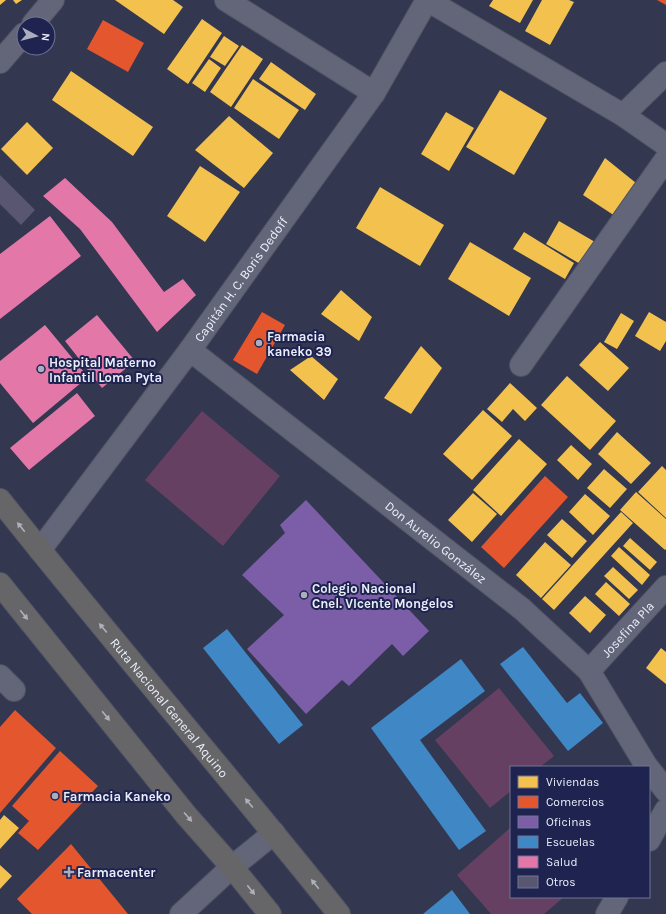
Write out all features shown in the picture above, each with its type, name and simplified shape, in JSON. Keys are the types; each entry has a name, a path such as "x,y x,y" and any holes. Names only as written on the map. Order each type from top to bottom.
{"highway":[{"name":"Ruta Nacional General Aquino","path":"0,500 339,914"},
{"path":"0,584 186,816 232,867 270,914"}],"street":[{"path":"39,16 53,0"},
{"path":"226,0 374,93"},
{"path":"427,0 623,115 666,145"},
{"name":"Capitán H. C. Boris Dedoff","path":"40,550 190,350 374,93 427,0"},
{"path":"0,62 16,43"},
{"path":"623,115 666,73"},
{"path":"521,365 666,158"},
{"name":"Don Aurelio González","path":"190,350 522,610 589,671 647,766"},
{"name":"Josefina Pla","path":"589,671 666,587"},
{"name":"Don Aurelio González","path":"650,771 666,791"},
{"path":"650,838 666,810"},
{"path":"181,914 232,867 274,833"},
{"path":"607,914 616,898"}],"shaded area":[{"path":"202,411 280,476 223,546 145,480"},
{"path":"499,688 554,756 541,766 510,766 510,792 490,808 435,740"},
{"path":"510,828 510,898 563,898 544,914 491,914 457,875"}],"building: Viviendas":[{"path":"0,0 6,0 0,5"},
{"path":"13,0 22,0 16,4"},
{"path":"115,0 173,0 183,7 164,34"},
{"path":"493,0 533,0 520,23 489,6"},
{"path":"542,0 569,0 574,2 550,45 525,31"},
{"path":"202,19 222,33 188,84 167,69"},
{"path":"224,36 239,46 225,66 210,57"},
{"path":"242,45 263,59 231,107 210,92"},
{"path":"209,59 221,68 205,92 192,83"},
{"path":"271,62 316,94 305,110 259,79"},
{"path":"71,71 153,127 133,156 52,100"},
{"path":"253,79 299,110 279,139 234,108"},
{"path":"500,90 547,118 514,175 466,147"},
{"path":"446,112 474,128 449,171 421,154"},
{"path":"229,116 273,153 244,188 195,150"},
{"path":"27,122 53,148 27,175 1,149"},
{"path":"605,158 636,183 615,216 583,195"},
{"path":"200,166 240,192 205,242 167,216"},
{"path":"380,187 444,225 420,266 356,228"},
{"path":"559,221 595,242 582,265 546,244"},
{"path":"524,232 574,263 565,279 513,249"},
{"path":"470,242 531,278 509,316 448,279"},
{"path":"341,290 372,317 359,341 321,314"},
{"path":"649,312 666,322 666,341 660,351 635,336"},
{"path":"621,313 634,321 617,349 604,342"},
{"path":"600,342 629,368 608,391 579,365"},
{"path":"421,346 442,368 411,414 384,398"},
{"path":"311,356 338,379 324,400 290,370"},
{"path":"567,376 616,421 590,450 541,405"},
{"path":"510,383 537,408 525,421 513,409 502,422 487,409"},
{"path":"483,410 512,436 472,480 443,454"},
{"path":"617,432 651,463 631,484 598,454"},
{"path":"519,439 547,464 501,516 473,490"},
{"path":"571,445 592,464 578,480 557,460"},
{"path":"662,466 666,470 666,518 638,492"},
{"path":"604,469 627,489 610,508 587,488"},
{"path":"636,492 666,519 665,550 620,510"},
{"path":"473,493 497,514 472,542 448,520"},
{"path":"585,494 610,516 593,535 569,512"},
{"path":"621,512 633,523 554,610 542,599"},
{"path":"562,519 587,541 572,558 547,535"},
{"path":"630,538 657,562 650,570 623,546"},
{"path":"545,542 571,565 541,598 516,575"},
{"path":"619,547 650,575 642,585 611,556"},
{"path":"613,567 638,590 629,599 604,576"},
{"path":"606,582 630,604 619,616 595,594"},
{"path":"585,596 606,615 590,633 569,613"},
{"path":"661,648 666,652 666,684 646,668"},
{"path":"4,815 19,828 0,849 0,820"},
{"path":"0,865 12,876 0,889"}],"building: Comercios":[{"path":"657,0 666,0 666,5"},
{"path":"103,20 144,43 128,72 87,49"},
{"name":"Farmacia kaneko 39","path":"262,312 285,325 257,374 233,360"},
{"path":"545,476 568,497 504,568 481,547"},
{"path":"15,710 56,748 0,813 0,727"},
{"name":"Farmacia Kaneko","path":"60,751 98,786 38,850 18,833 29,821 12,806"},
{"name":"Farmacenter","path":"71,844 128,914 32,914 17,899"}],"building: Oficinas":[{"path":"306,500 429,631 403,656 392,644 349,686 342,680 306,714 247,649 284,615 242,575 285,533 280,525"}],"building: Escuelas":[{"path":"227,629 303,725 279,744 203,648"},
{"path":"523,647 567,703 580,693 603,723 568,751 500,664"},
{"path":"461,659 485,691 420,740 486,831 459,850 371,728"},
{"path":"452,890 470,914 423,914"}],"building: Salud":[{"path":"65,178 112,222 164,292 183,279 196,295 157,332 80,229 43,196"},
{"path":"50,216 81,256 0,319 0,254"},
{"name":"Hospital Materno Infantil Loma Pyta","path":"97,315 135,361 102,388 65,341"},
{"name":"Hospital Materno Infantil Loma Pyta","path":"45,325 88,377 33,423 0,383 0,361"},
{"path":"77,393 95,416 29,470 10,448"}],"building: Otros":[{"path":"0,175 35,210 21,225 0,204"}],"place":[{"name":"Farmacia kaneko 39","path":"259,343"},
{"name":"Hospital Materno Infantil Loma Pyta","path":"41,369"},
{"name":"Colegio Nacional Cnel. VIcente Mongelos","path":"304,595"},
{"name":"Farmacia Kaneko","path":"55,796"},
{"name":"Farmacenter","path":"69,872"}]}
